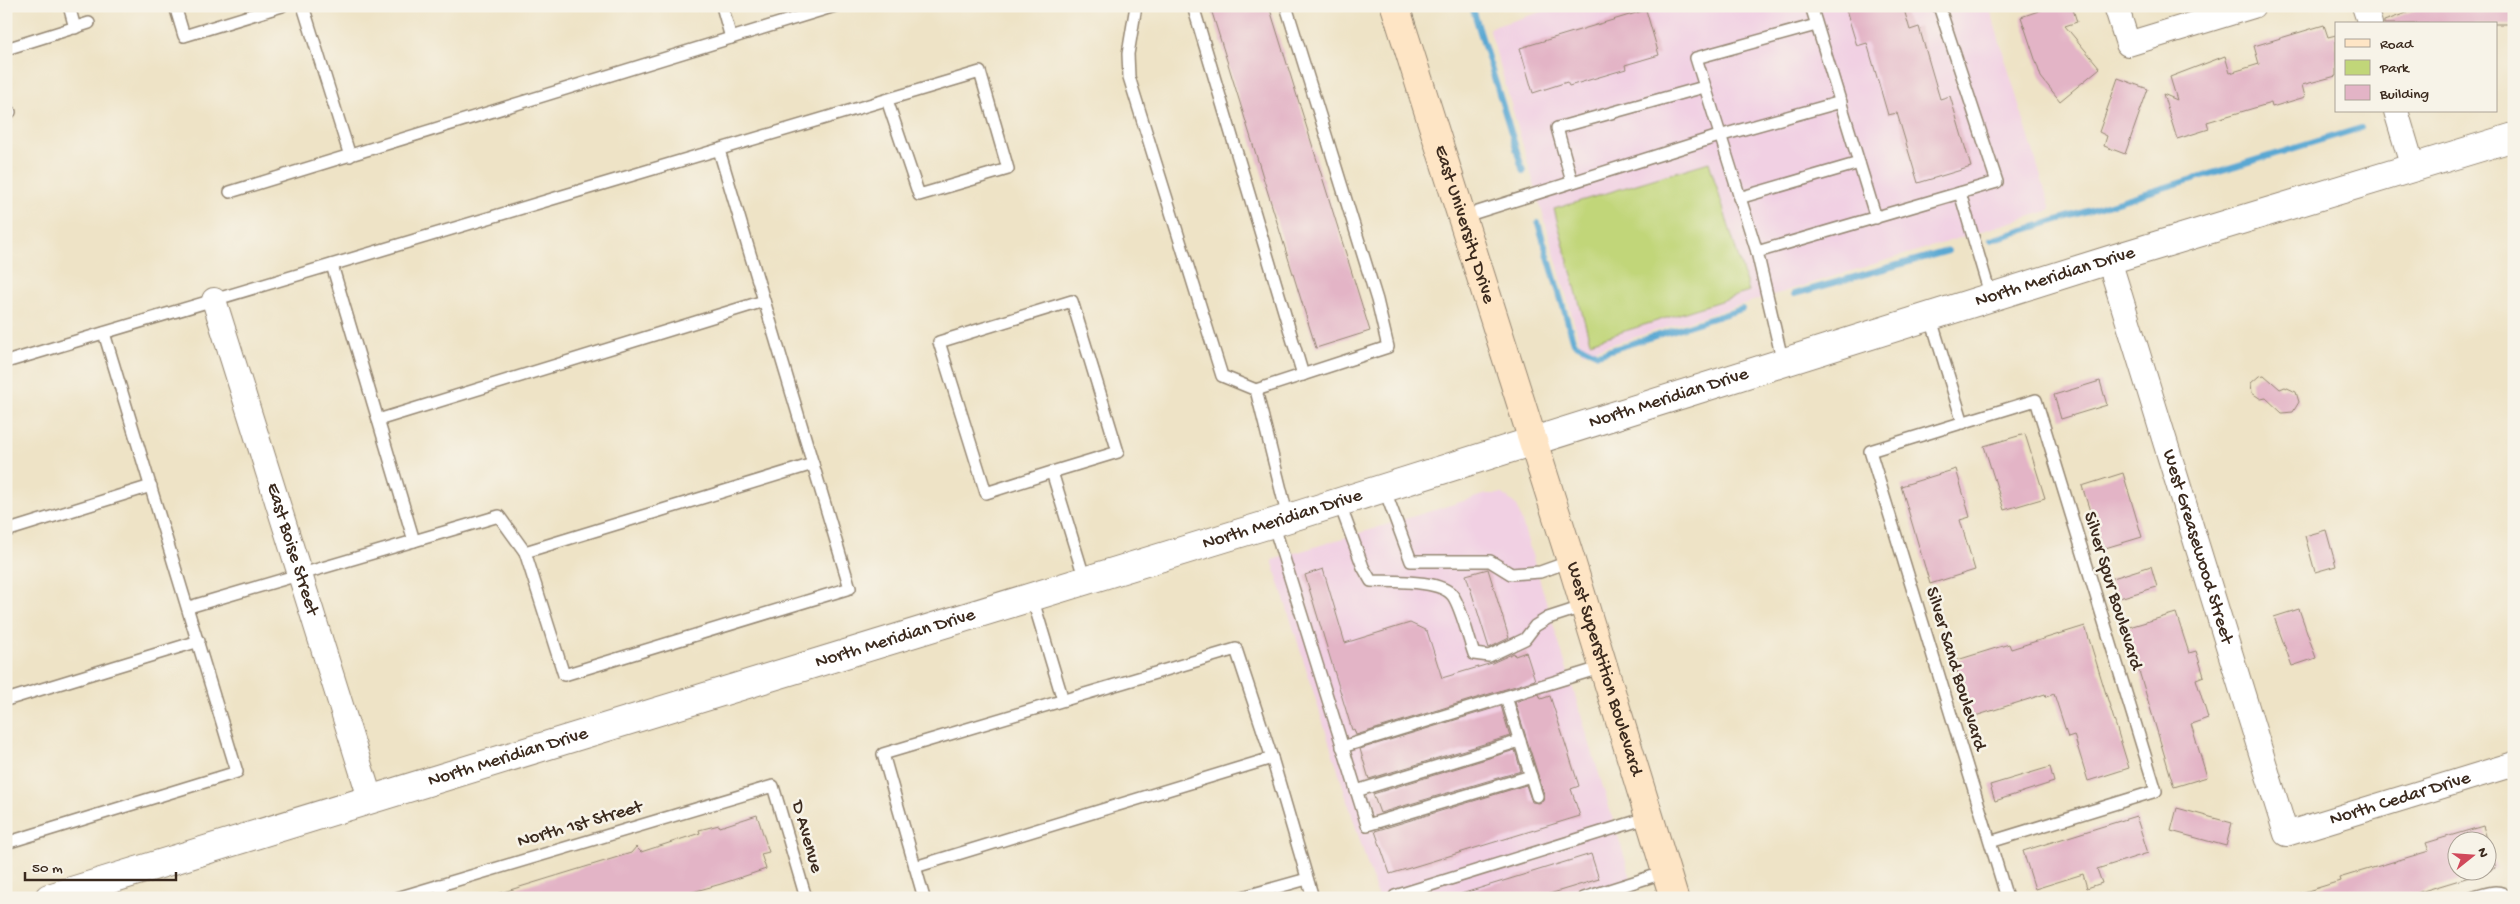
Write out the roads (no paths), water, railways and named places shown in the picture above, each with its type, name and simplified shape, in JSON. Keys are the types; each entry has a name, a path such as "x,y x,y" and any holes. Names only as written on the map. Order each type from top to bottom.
{"main road":[{"name":"East University Drive","path":"1395,6 1532,441"},
{"name":"West Superstition Boulevard","path":"1532,441 1585,606 1674,898"}],"street":[{"path":"2116,6 2128,44 2253,6"},
{"path":"2364,6 2369,22"},
{"path":"2396,112 2413,168"},
{"name":"North Meridian Drive","path":"49,898 85,892 370,798 1281,521 2109,260 2514,137"},
{"name":"West Greasewood Street","path":"2109,260 2286,834"},
{"name":"East Boise Street","path":"214,300 370,798"},
{"name":"North Cedar Drive","path":"2286,834 2514,764"}],"lane":[{"path":"69,6 75,28"},
{"path":"175,6 184,36 282,6"},
{"path":"303,6 350,156"},
{"path":"722,6 731,38"},
{"path":"230,192 835,6"},
{"path":"1136,6 1128,54 1129,77 1213,348 1222,376 1256,390 1388,347 1377,300 1286,6"},
{"path":"1192,6 1303,375"},
{"path":"1811,6 1876,218"},
{"path":"1756,252 1998,182 1939,6"},
{"path":"6,49 89,23"},
{"path":"1783,363 1756,252 1696,58 1816,25"},
{"path":"6,362 980,72 1008,169 919,195 887,100"},
{"path":"1572,182 1557,128 1704,87"},
{"path":"1462,217 1719,136 1840,102"},
{"path":"189,606 499,516 525,552 564,675 850,588 719,150"},
{"path":"1739,198 1859,163"},
{"path":"1960,193 1992,297"},
{"path":"332,265 414,541"},
{"path":"378,420 764,301"},
{"path":"1072,301 1118,452 1052,472 986,493 939,342 1072,301"},
{"path":"1930,316 1963,423"},
{"path":"6,843 237,772 189,606 104,333"},
{"path":"1256,390 1281,521 1342,747 1367,825 1531,776"},
{"name":"Silver Spur Boulevard","path":"1963,423 2036,400 2156,791 1990,842"},
{"name":"Silver Sand Boulevard","path":"1963,423 1870,451 2007,898"},
{"path":"525,552 813,464"},
{"path":"1052,472 1085,580"},
{"path":"6,531 151,486"},
{"path":"1384,488 1411,561 1490,561 1511,574 1540,572 1571,561"},
{"path":"1339,502 1363,567 1371,581 1443,587 1453,596 1474,654 1489,656 1525,638 1535,626 1548,618 1585,606"},
{"path":"1032,597 1063,700"},
{"path":"6,700 199,641"},
{"path":"924,898 883,754 1236,649 1272,758 1313,898"},
{"path":"1342,747 1603,667"},
{"path":"1506,697 1537,796"},
{"path":"1356,791 1520,741"},
{"path":"915,867 1272,758"},
{"name":"North 1st Street","path":"397,898 773,786"},
{"name":"D Avenue","path":"773,786 806,898"},
{"path":"1394,896 1650,817"},
{"path":"1584,898 1666,872"},
{"path":"1240,898 1307,879"},
{"path":"439,885 443,898"},
{"path":"2472,898 2488,893 2507,896"}],"waterway":[{"path":"1472,6 1523,171"},
{"path":"1991,240 2361,128"},
{"path":"1538,223 1574,343 1598,354 1742,309"},
{"path":"1794,294 1948,251"}]}
